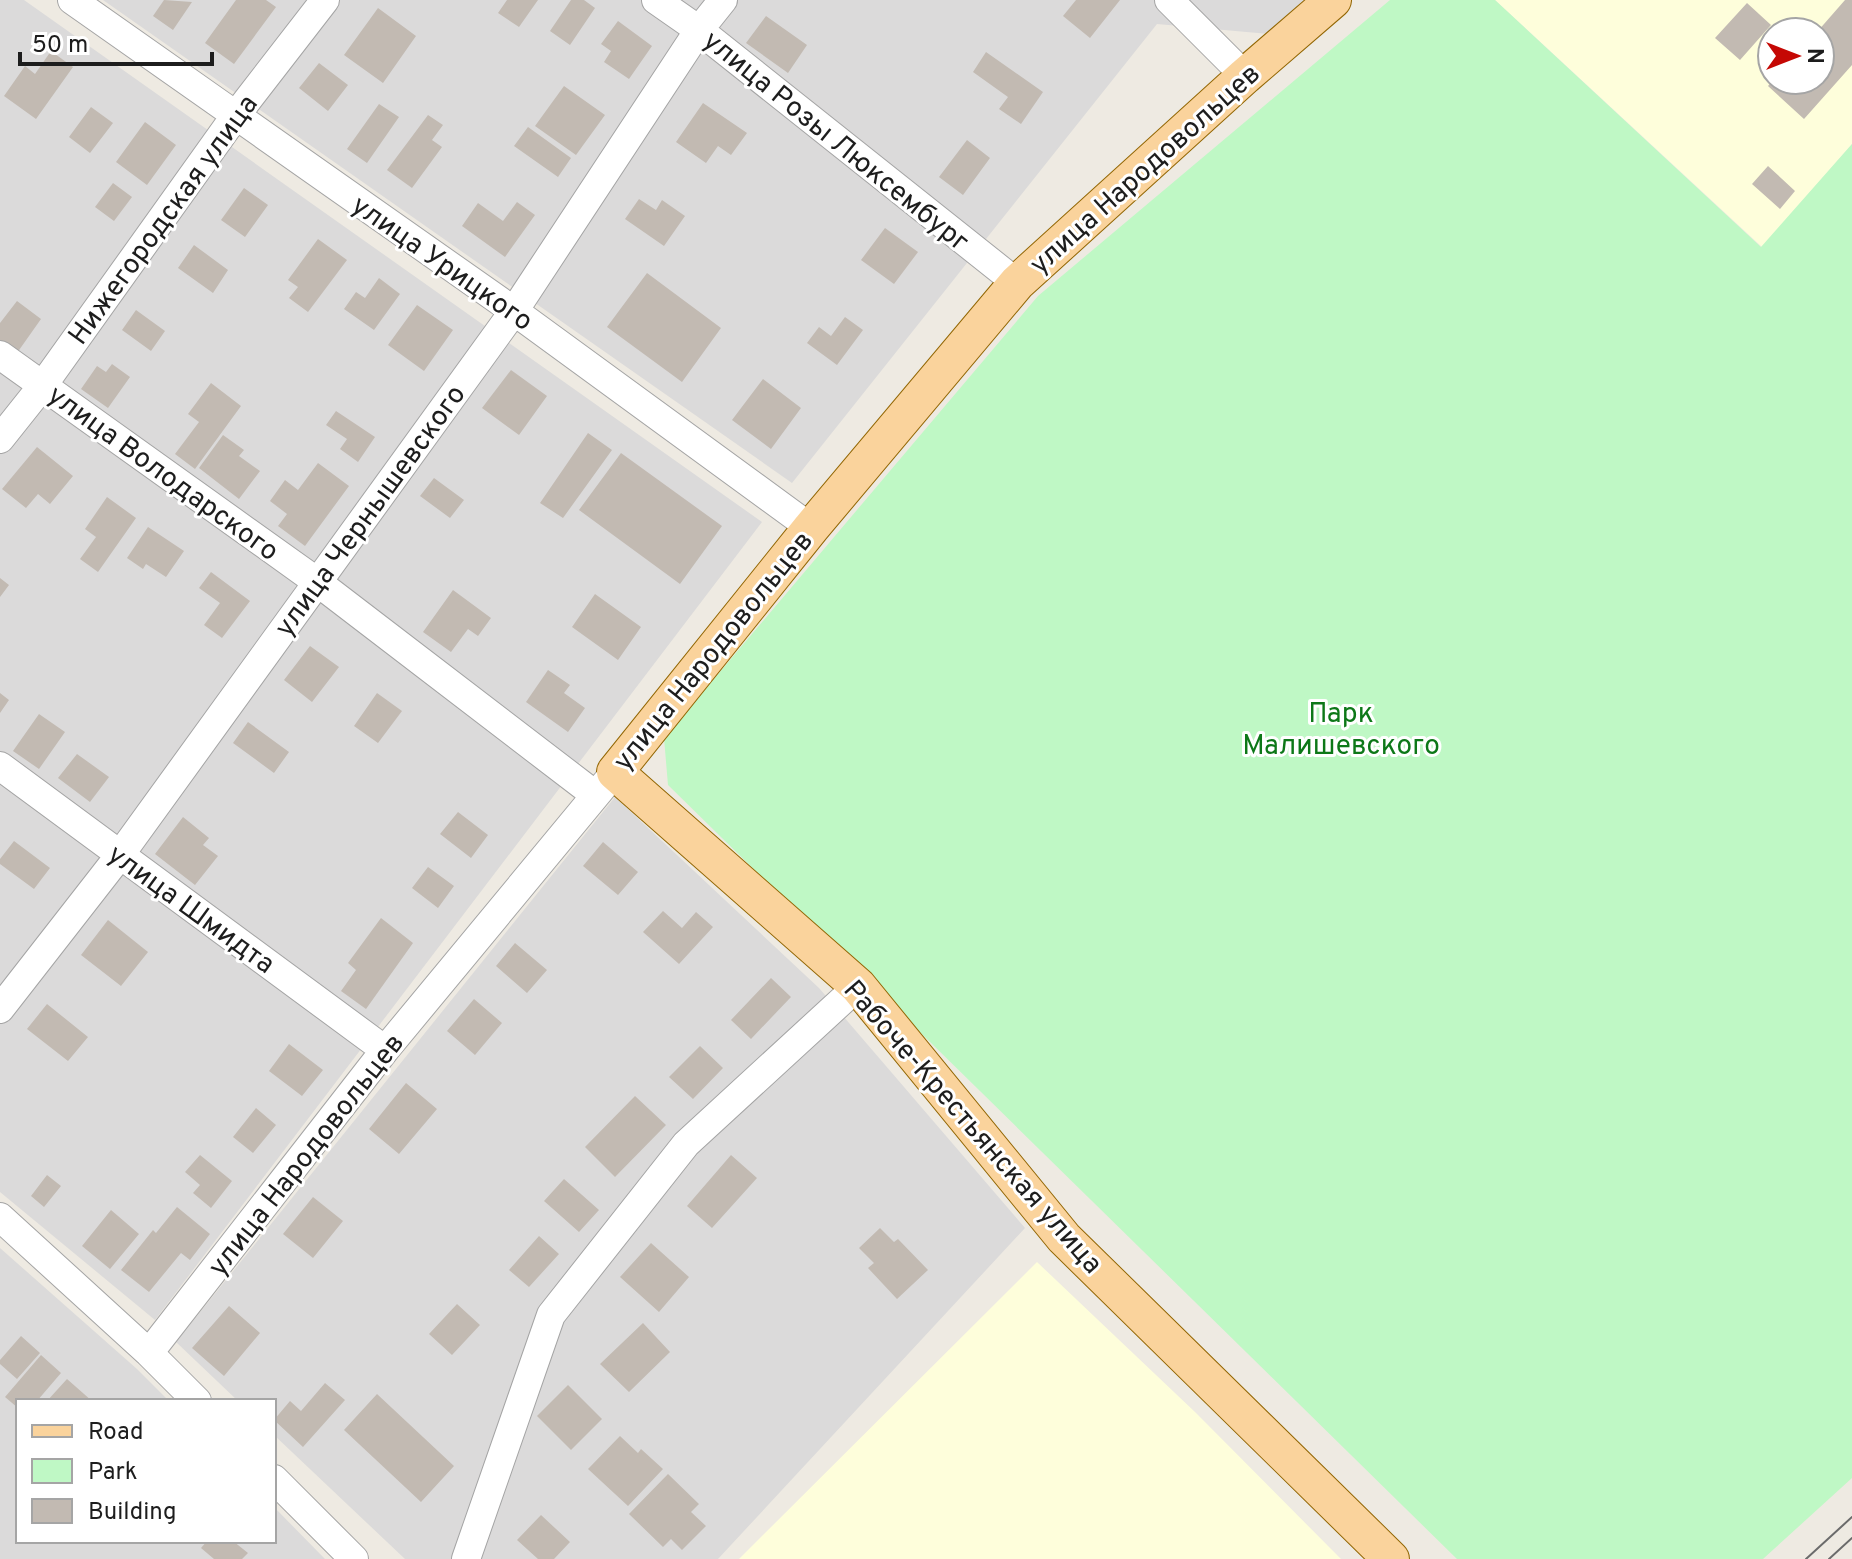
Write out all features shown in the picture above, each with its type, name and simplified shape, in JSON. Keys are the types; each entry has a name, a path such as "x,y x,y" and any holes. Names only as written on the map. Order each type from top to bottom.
{"main road":[{"name":"улица Народовольцев","path":"604,783 811,528 1017,283 1333,0"},
{"name":"Рабоче-Крестьянская улица","path":"604,783 858,986 1064,1238 1391,1559"}],"street":[{"name":"улица Урицкого","path":"72,0 514,311 811,528"},
{"name":"Нижегородская улица","path":"0,439 43,385 236,115 325,0"},
{"name":"улица Розы Люксембург","path":"656,0 699,30 1017,283"},
{"name":"улица Чернышевского","path":"0,1009 120,855 514,311 699,30 723,0"},
{"path":"1169,0 1245,76"},
{"name":"улица Володарского","path":"0,355 604,783"},
{"name":"улица Шмидта","path":"0,766 385,1050"},
{"name":"улица Народовольцев","path":"149,1353 385,1050 604,783"},
{"path":"466,1559 551,1315 686,1144 858,986"},
{"path":"0,1217 195,1399"},
{"path":"276,1481 354,1559"}],"shaded area":[{"path":"0,0 24,0 762,522 155,1320 0,1192"},
{"path":"103,0 1309,0 1269,34 1157,24 792,483"},
{"path":"1495,0 1852,0 1852,144 1762,247"},
{"path":"615,797 819,988 1025,1228 718,1559 405,1559 276,1437 276,1399 236,1399 176,1342"},
{"path":"0,1248 167,1399 16,1399 16,1543 276,1543 276,1509 325,1559 0,1559"},
{"path":"1037,1262 1195,1412 1341,1559 739,1559"}],"green space":[{"name":"Парк Малишевского","path":"1390,0 1495,0 1761,247 1852,144 1852,1478 1763,1559 1457,1559 668,785 664,738 1038,296"}],"building":[{"path":"164,0 192,2 173,30 153,16"},
{"path":"236,0 266,0 276,7 234,64 205,43"},
{"path":"507,0 538,0 519,27 498,13"},
{"path":"571,0 584,0 595,8 570,45 550,31"},
{"path":"1076,0 1120,0 1090,38 1063,16"},
{"path":"1845,0 1852,0 1852,65 1836,83 1836,16 1831,16"},
{"path":"1747,3 1761,16 1756,16 1756,42 1740,60 1715,38"},
{"path":"378,8 416,36 383,83 344,55"},
{"path":"766,16 807,45 788,73 746,43"},
{"path":"618,21 652,46 629,79 604,62 611,51 601,44"},
{"path":"51,51 73,67 36,119 4,96 25,66 35,74"},
{"path":"986,52 1043,92 1021,124 999,109 1008,97 973,72"},
{"path":"319,63 348,85 328,111 299,88"},
{"path":"564,86 605,115 576,155 535,126"},
{"path":"1779,96 1824,96 1804,119"},
{"path":"703,103 747,133 731,155 718,146 706,163 676,142"},
{"path":"379,104 399,117 367,163 347,149"},
{"path":"91,107 113,123 90,153 69,137"},
{"path":"428,115 443,125 432,140 442,147 412,188 387,170"},
{"path":"145,122 176,145 147,185 116,162"},
{"path":"528,127 571,158 558,177 514,146"},
{"path":"967,140 990,158 963,195 939,177"},
{"path":"1768,166 1795,191 1780,209 1752,184"},
{"path":"113,183 132,197 114,221 95,207"},
{"path":"244,188 268,205 245,237 221,220"},
{"path":"639,199 656,210 662,200 685,216 664,246 625,219"},
{"path":"517,202 535,215 505,257 462,226 478,203 503,221"},
{"path":"885,228 918,252 894,284 861,260"},
{"path":"318,239 347,260 308,312 289,298 298,287 288,280"},
{"path":"194,245 228,270 213,293 178,268"},
{"path":"647,273 721,328 682,382 607,327"},
{"path":"379,278 400,294 374,330 344,309 356,292 365,298"},
{"path":"17,301 41,319 17,353 0,340 0,323"},
{"path":"417,305 453,330 424,371 388,345"},
{"path":"136,310 165,331 151,351 122,330"},
{"path":"845,317 863,330 837,365 807,343 819,327 831,336"},
{"path":"112,364 130,377 108,408 81,389 97,366 106,372"},
{"path":"511,370 547,396 519,435 482,408"},
{"path":"763,379 801,408 771,449 732,420"},
{"path":"211,383 241,406 195,469 175,454 199,422 188,414"},
{"path":"336,411 375,437 358,462 340,449 347,439 326,425"},
{"path":"588,433 612,450 563,518 540,503"},
{"path":"223,435 244,450 239,456 260,471 239,499 199,468"},
{"path":"37,447 73,476 50,504 38,494 26,508 2,489"},
{"path":"621,453 722,526 680,584 579,510"},
{"path":"318,463 349,486 305,546 278,526 287,514 270,501 285,480 298,490"},
{"path":"434,478 464,500 450,518 420,496"},
{"path":"107,497 136,518 98,572 80,559 96,537 85,529"},
{"path":"148,527 184,551 166,577 146,564 143,569 127,558"},
{"path":"211,572 250,601 222,638 204,625 220,603 199,588"},
{"path":"0,578 9,585 0,597"},
{"path":"453,590 491,618 478,636 468,629 451,652 423,632"},
{"path":"595,594 641,627 618,660 572,627"},
{"path":"310,646 339,667 312,702 284,680"},
{"path":"548,670 570,685 564,693 585,708 568,732 526,702"},
{"path":"0,693 9,700 0,713"},
{"path":"377,693 402,711 378,743 354,726"},
{"path":"39,714 65,732 39,769 13,751"},
{"path":"248,722 289,752 274,773 233,743"},
{"path":"77,754 109,777 90,802 58,778"},
{"path":"458,812 488,835 471,858 440,834"},
{"path":"183,817 209,838 203,845 218,856 195,885 155,854"},
{"path":"14,841 50,868 34,889 0,864 0,859"},
{"path":"603,842 638,872 618,895 583,866"},
{"path":"428,867 454,886 438,908 412,888"},
{"path":"663,911 682,928 696,912 713,927 679,964 643,932"},
{"path":"381,918 413,943 366,1009 341,991 356,970 348,963"},
{"path":"108,920 148,952 121,986 81,955"},
{"path":"515,943 547,970 527,993 496,966"},
{"path":"771,978 791,997 751,1039 731,1020"},
{"path":"474,999 502,1023 475,1055 447,1031"},
{"path":"47,1004 88,1037 68,1061 27,1029"},
{"path":"289,1044 323,1070 302,1096 269,1071"},
{"path":"700,1046 723,1068 693,1099 669,1077"},
{"path":"406,1083 437,1109 399,1154 369,1129"},
{"path":"635,1096 666,1125 615,1177 585,1147"},
{"path":"256,1108 276,1125 253,1153 233,1137"},
{"path":"200,1155 232,1181 211,1208 193,1193 200,1185 185,1172"},
{"path":"731,1155 757,1178 712,1228 687,1206"},
{"path":"47,1175 61,1186 44,1207 31,1196"},
{"path":"564,1179 599,1210 579,1232 544,1201"},
{"path":"313,1197 343,1221 313,1258 283,1234"},
{"path":"177,1207 210,1234 190,1260 181,1253 149,1292 121,1270 153,1230 156,1233"},
{"path":"111,1210 139,1234 110,1269 82,1246"},
{"path":"880,1228 894,1242 898,1239 928,1270 897,1299 868,1268 874,1263 859,1248"},
{"path":"539,1236 559,1254 529,1287 509,1270"},
{"path":"651,1243 689,1277 659,1312 620,1277"},
{"path":"457,1304 480,1325 452,1355 429,1334"},
{"path":"229,1306 260,1333 224,1376 192,1348"},
{"path":"643,1323 670,1352 629,1392 600,1364"},
{"path":"21,1336 40,1353 17,1379 0,1364 0,1360"},
{"path":"41,1355 61,1373 39,1399 16,1399 16,1406 5,1397"},
{"path":"67,1379 90,1399 49,1399"},
{"path":"325,1383 345,1400 303,1447 276,1422 290,1401 301,1411"},
{"path":"568,1385 602,1419 571,1450 537,1416"},
{"path":"377,1394 454,1466 421,1502 344,1430"},
{"path":"620,1436 638,1453 641,1449 663,1469 628,1506 588,1469"},
{"path":"668,1474 699,1504 691,1512 706,1526 682,1550 671,1539 663,1547 629,1514"},
{"path":"541,1515 570,1542 554,1559 538,1559 517,1540"},
{"path":"205,1543 236,1543 248,1553 242,1559 214,1559 201,1548"}],"tram line":[{"path":"1806,1559 1852,1517"},
{"path":"1829,1559 1852,1538"}]}
